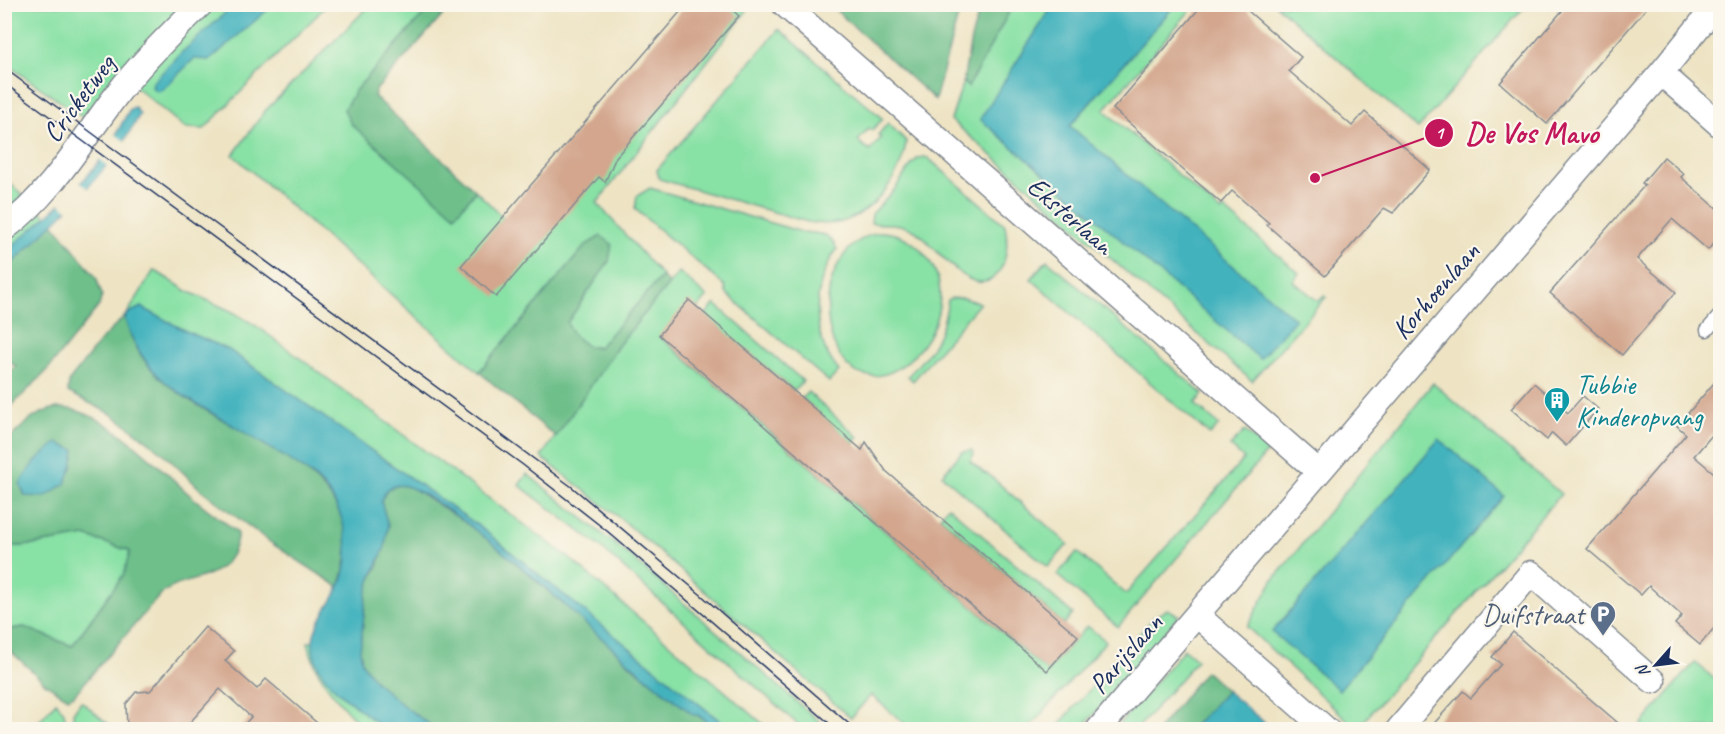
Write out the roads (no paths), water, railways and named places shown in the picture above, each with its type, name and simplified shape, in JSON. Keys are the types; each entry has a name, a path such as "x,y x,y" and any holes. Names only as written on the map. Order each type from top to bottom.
{"street":[{"name":"Cricketweg","path":"4,229 51,185 124,85 154,50 201,4"},
{"name":"Eksterlaan","path":"784,4 1319,472"},
{"name":"Korhoenlaan","path":"1197,615 1661,73 1716,5"},
{"path":"1661,73 1720,124"},
{"path":"1398,729 1531,573 1653,681"},
{"path":"1197,615 1327,729"},
{"name":"Parijslaan","path":"1098,729 1197,615"}],"lane":[{"path":"1707,330 1720,315"}],"water":[{"path":"234,5 273,5 210,60 194,59 163,89 156,91 152,87 153,82"},
{"path":"1053,5 1175,5 1070,126 1295,319 1260,359 980,119"},
{"path":"134,107 140,114 113,158 61,216 5,270 5,252 54,209 89,174 108,149 130,109"},
{"path":"141,307 186,331 229,350 480,527 730,729 716,729 698,715 694,715 639,671 506,554 444,507 409,487 400,485 387,489 381,501 388,526 385,547 366,596 360,650 362,663 376,682 436,729 383,729 331,684 318,666 314,654 314,634 339,587 346,565 346,541 337,506 326,489 314,477 182,395 158,376 140,352 125,319 127,314"},
{"path":"1439,439 1504,496 1339,690 1272,632"},
{"path":"57,443 75,450 72,467 65,484 45,497 25,496 20,484 36,461"},
{"path":"1227,691 1272,729 1191,729"}],"tram line":[{"path":"4,68 572,487 700,594 856,730"},
{"path":"4,83 523,465 607,531 837,730"}],"place":[{"name":"De Vos Mavo","path":"1315,178"},
{"name":"Tubbie Kinderopvang","path":"1557,423"},
{"name":"Duifstraat","path":"1603,637"}]}
